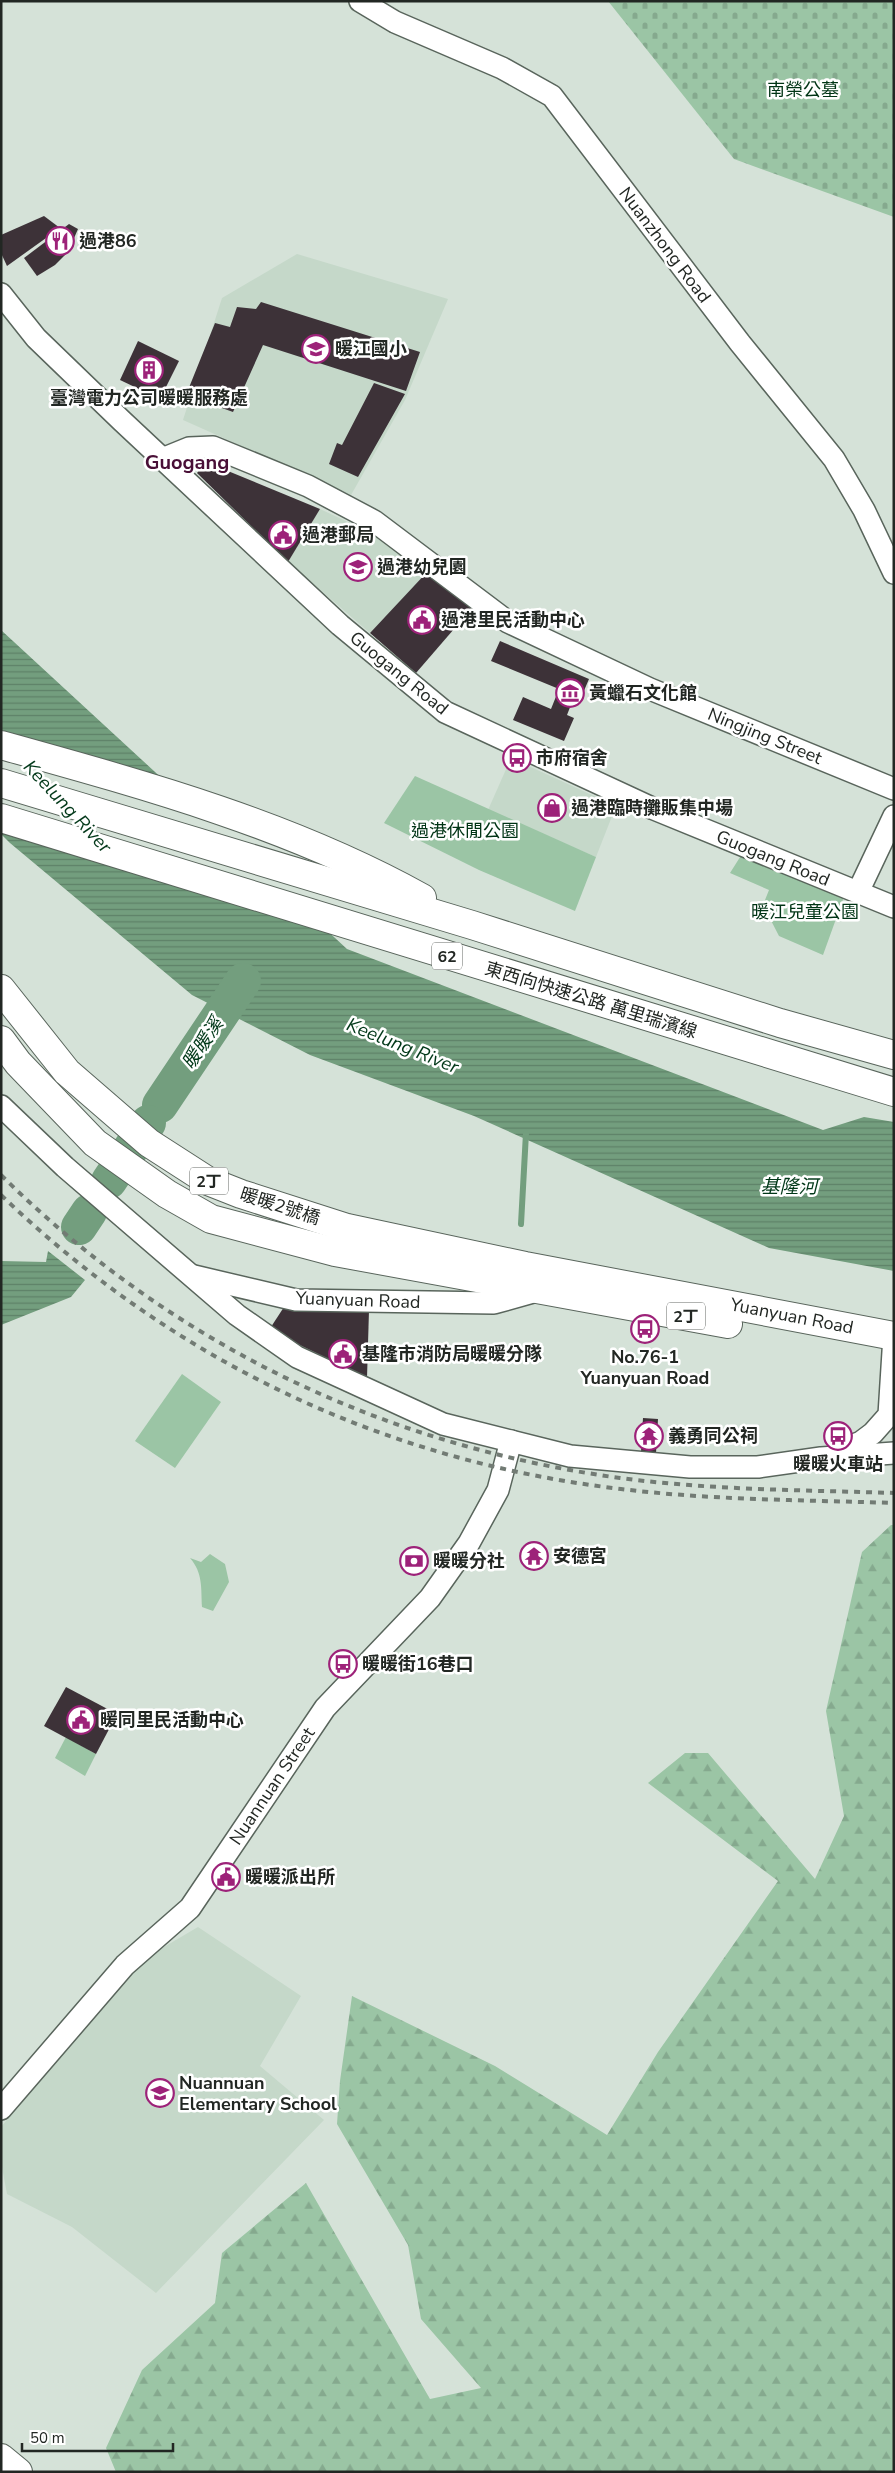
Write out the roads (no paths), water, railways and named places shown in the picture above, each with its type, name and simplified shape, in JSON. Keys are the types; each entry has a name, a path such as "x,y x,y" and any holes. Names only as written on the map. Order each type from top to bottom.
{"main road":[{"path":"1,745 177,796 303,840 393,882 472,925"},
{"name":"東西向快速公路 萬里瑞濱線","path":"1,783 472,925 780,1023 894,1055"},
{"name":"東西向快速公路 萬里瑞濱線","path":"1,818 894,1092"},
{"name":"暖暖2號橋","path":"1,989 67,1072 149,1144 208,1181 240,1194 481,1267"},
{"name":"暖暖2號橋","path":"1,1040 18,1063 95,1143 167,1194 211,1219 335,1252 481,1267"},
{"name":"Yuanyuan Road","path":"481,1267 541,1290 893,1345"},
{"name":"Yuanyuan Road","path":"481,1267 893,1345"},
{"path":"1,2458 18,2472"}],"street":[{"name":"Nuanzhong Road","path":"360,1 395,22 502,68 552,96 740,343 834,458 864,510 894,574"},
{"name":"Guogang Road","path":"1,294 36,338 162,458 340,625 445,712 654,809 894,907"},
{"name":"Ningjing Street","path":"162,458 190,448 213,447 308,486 374,521 508,622 650,689 894,789"},
{"path":"858,892 894,816"},
{"name":"Yuanyuan Road","path":"1,1106 65,1167 189,1275 296,1300 494,1302 541,1290"},
{"path":"189,1275 236,1315 297,1356 443,1424 511,1442 570,1456 690,1467 758,1467 821,1458 894,1453"},
{"path":"821,1458 861,1442 873,1433 889,1415 893,1345"},
{"name":"Nuannuan Street","path":"1,2109 125,1965 190,1908 326,1708 430,1598 469,1543 498,1490 511,1442"}],"water":[{"name":"基隆河","path":"1,630 347,949 823,1130 864,1117 894,1122 894,1271 769,1248 474,1116 310,1055 192,995 1,834"},
{"path":"48,1251 85,1280 71,1297 1,1325 1,1261 46,1262"}],"waterway":[{"name":"暖暖溪","path":"160,1105 243,981"},
{"name":"暖暖溪","path":"109,1181 148,1123"},
{"path":"521,1224 526,1133"},
{"name":"暖暖溪","path":"79,1227 89,1212"}],"railway":[{"path":"1,1175 67,1235 136,1289 209,1336 285,1378 364,1412 446,1440 532,1462 620,1478 722,1487 894,1493"},
{"path":"1,1195 68,1254 137,1307 210,1354 287,1394 366,1427 448,1455 533,1475 621,1489 723,1497 894,1503"}],"place":[{"name":"過港86","path":"60,241"},
{"name":"暖江國小","path":"316,349"},
{"name":"臺灣電力公司暖暖服務處","path":"149,370"},
{"name":"過港郵局","path":"283,535"},
{"name":"過港幼兒園","path":"358,567"},
{"name":"過港里民活動中心","path":"422,620"},
{"name":"黃蠟石文化館","path":"570,693"},
{"name":"市府宿舍","path":"517,758"},
{"name":"過港臨時攤販集中場","path":"552,808"},
{"name":"No.76-1 Yuanyuan Road","path":"645,1329"},
{"name":"基隆市消防局暖暖分隊","path":"343,1354"},
{"name":"義勇同公祠","path":"649,1436"},
{"name":"暖暖火車站","path":"838,1436"},
{"name":"安德宮","path":"534,1556"},
{"name":"暖暖分社","path":"414,1561"},
{"name":"暖暖街16巷口","path":"343,1664"},
{"name":"暖同里民活動中心","path":"81,1720"},
{"name":"暖暖派出所","path":"226,1877"},
{"name":"Nuannuan Elementary School","path":"160,2093"}],"district":[{"name":"Guogang","path":"187,462"}],"park label":[{"name":"南榮公墓","path":"803,90"},
{"name":"過港休閒公園","path":"465,831"},
{"name":"暖江兒童公園","path":"805,912"}],"water label":[{"name":"Keelung River","path":"68,806"},
{"name":"Keelung River","path":"403,1045"}]}
